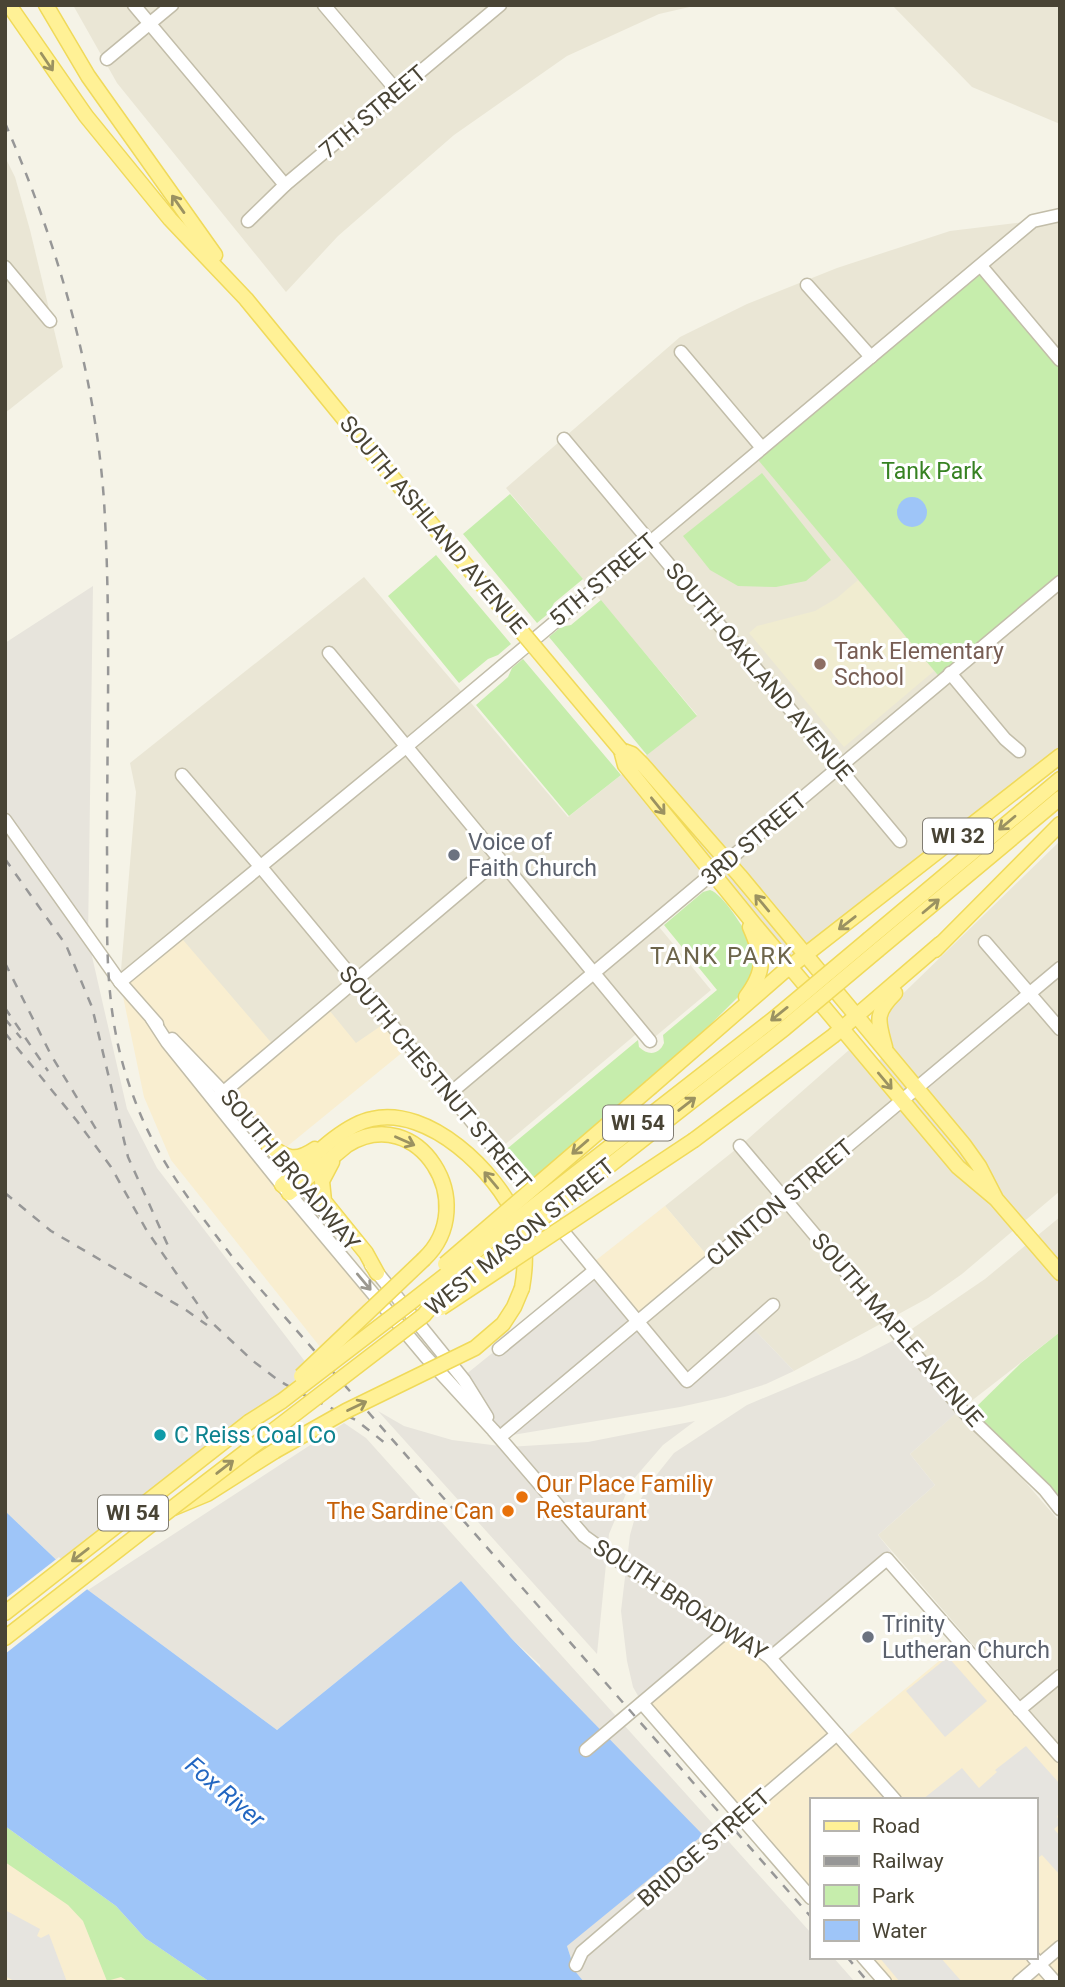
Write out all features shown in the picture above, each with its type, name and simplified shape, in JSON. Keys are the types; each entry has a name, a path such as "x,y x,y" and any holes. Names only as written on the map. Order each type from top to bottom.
{"main road":[{"name":"SOUTH ASHLAND AVENUE","path":"9,5 68,92 170,219 246,299 621,750 625,765 743,911 962,1171 996,1199 1060,1273"},
{"name":"SOUTH ASHLAND AVENUE","path":"46,5 88,76 246,299"},
{"path":"68,92 88,76"},
{"name":"SOUTH ASHLAND AVENUE","path":"621,750 636,757 887,1051 974,1159 996,1199"},
{"name":"WI 32","path":"790,967 1060,756"},
{"name":"WEST MASON STREET","path":"5,1638 424,1315 434,1303 785,1028 874,944 1060,779"},
{"name":"WEST MASON STREET","path":"5,1612 250,1422 282,1401 406,1306 1060,799"},
{"name":"WI 32","path":"857,1016 940,944 1060,824"},
{"path":"732,1015 755,986 761,971 759,948 743,911"},
{"path":"887,1051 878,1020 883,1005 940,944"},
{"path":"406,1306 421,1287 455,1255 790,967"},
{"path":"424,1315 441,1308 694,1140 857,1016"},
{"path":"170,1509 207,1494 330,1420 475,1348 503,1324 522,1288 526,1257 517,1218 493,1181 463,1151 433,1129 401,1119 373,1118 334,1134 299,1158 289,1157 268,1144"},
{"path":"291,1184 345,1129"},
{"path":"250,1422 435,1247 447,1213 440,1174 421,1150 398,1137 374,1135 347,1145 291,1184"},
{"path":"347,1145 325,1172 323,1195 329,1208 366,1253 377,1273"}],"street":[{"path":"134,5 285,185"},
{"path":"107,60 172,5"},
{"path":"324,5 397,91"},
{"name":"7TH STREET","path":"248,221 285,185 500,5"},
{"name":"5TH STREET","path":"120,982 407,746 1033,221 1060,215"},
{"path":"981,266 1060,360"},
{"path":"5,267 50,321"},
{"path":"807,285 871,357"},
{"path":"681,352 762,448"},
{"name":"SOUTH OAKLAND AVENUE","path":"564,439 900,841"},
{"name":"3RD STREET","path":"448,1095 1060,583"},
{"path":"329,653 650,1041"},
{"path":"950,673 1005,739 1019,751"},
{"name":"SOUTH CHESTNUT STREET","path":"182,775 687,1381 773,1305"},
{"name":"SOUTH BROADWAY","path":"5,820 120,982 152,1019 167,1042 218,1097 291,1184 426,1357 496,1434 567,1519 600,1549 729,1629 770,1658 893,1798"},
{"path":"218,1097 499,859"},
{"path":"985,942 1060,1029"},
{"name":"CLINTON STREET","path":"496,1434 637,1322 1060,968"},
{"name":"SOUTH BROADWAY","path":"218,1097 268,1144 291,1184 377,1273 469,1388 496,1434"},
{"name":"SOUTH MAPLE AVENUE","path":"740,1146 964,1412 1045,1490 1060,1509"},
{"path":"499,1349 594,1271"},
{"path":"770,1658 887,1559 1060,1756"},
{"path":"586,1750 729,1629"},
{"path":"1019,1710 1060,1676"},
{"path":"642,1703 810,1897"},
{"name":"BRIDGE STREET","path":"576,1965 582,1952 837,1734"},
{"path":"1018,1982 1036,1961 1060,1947"},
{"path":"865,1959 885,1982"},
{"path":"1036,1961 1055,1982"}],"shaded area":[{"path":"73,5 698,5 659,14 567,56 454,135 338,236 286,292 117,83"},
{"path":"892,5 1060,5 1060,124 972,87"},
{"path":"5,157 15,177 30,230 63,367 5,413"},
{"path":"1060,215 1060,756 790,967 713,874 655,922 711,990 650,1041 641,1030 496,1152 388,1022 356,1044 275,1048 120,982 136,792 130,763 364,577 568,817 697,715 506,488 680,337 747,304 837,268 950,231"},
{"path":"858,580 934,671 844,747 749,633 757,626 815,611 837,598"},
{"path":"93,586 88,939 127,1109 157,1168 310,1368 249,1422 64,1567 5,1511 5,643"},
{"path":"1060,841 1060,1191 962,1274 928,1298 794,1371 750,1325 687,1381 637,1322 711,1260 665,1206 740,1146 849,1050 870,1074 886,1051 878,1018"},
{"path":"178,934 275,1047 325,1005 356,1043 388,1021 409,1047 268,1160 375,1289 344,1334 325,1353 171,1160 144,1097 120,982"},
{"path":"665,1206 711,1260 637,1322 590,1265"},
{"path":"1060,1217 1060,1332 961,1409 900,1337 985,1279"},
{"path":"594,1271 686,1380 750,1325 794,1371 766,1384 725,1397 500,1437 454,1384"},
{"path":"900,1337 961,1409 910,1454 935,1485 878,1535 894,1555 770,1658 729,1629 642,1703 633,1687 627,1661 621,1611 630,1535 640,1500 658,1473 674,1453 747,1405 859,1358"},
{"path":"378,1411 404,1426 452,1440 508,1447 588,1442 695,1421 663,1445 631,1482 609,1534 597,1654"},
{"path":"955,1414 1014,1469 1060,1522 1060,1745 878,1535 935,1485 910,1454"},
{"path":"344,1423 366,1438 810,1932 810,1959 835,1959 855,1982 584,1982 575,1971 567,1946 540,1665 511,1638 461,1581 277,1730 88,1590"},
{"path":"729,1629 749,1642 843,1740 961,1643 1060,1756 1060,1982 885,1982 865,1959 1037,1959 1037,1798 810,1798 810,1897 642,1703"},
{"path":"948,1657 987,1701 945,1737 906,1691"},
{"path":"1026,1746 1060,1784 1060,1813 1057,1816 1060,1824 1054,1829 1060,1836 1060,1875 1042,1855 1037,1859 1037,1798 924,1798 962,1768 979,1788 997,1772 995,1770"},
{"path":"5,1826 145,1938 210,1982 5,1982"},
{"path":"5,1910 40,1929 37,1936 41,1938 49,1934 67,1982 16,1982 5,1976"},
{"path":"881,1959 942,1959 962,1982 900,1982"}],"green space":[{"name":"Tank Park","path":"981,266 1060,360 1060,582 942,680 754,455"},
{"path":"762,473 831,560 806,581 776,587 738,586 710,570 683,536"},
{"path":"510,494 583,579 554,603 549,613 537,623 463,534"},
{"path":"436,555 511,644 459,683 388,596"},
{"path":"601,600 697,716 647,755 549,637 561,627 571,625"},
{"path":"523,659 621,775 569,816 476,705 508,677 512,668"},
{"path":"710,890 727,905 744,929 752,946 756,970 740,995 685,1050 531,1182 505,1152 508,1148 638,1040 639,1047 646,1052 659,1050 664,1043 663,1035 717,990 664,925 703,892"},
{"path":"1060,1332 1060,1509 973,1410 1021,1363"},
{"path":"5,1826 116,1906 145,1938 210,1982 129,1982 121,1977 107,1981 83,1921 68,1905 5,1862"}],"water":[{"path":"912,497 923,501 927,512 923,523 912,527 901,523 897,512 901,501"},
{"name":"Fox River","path":"5,1511 88,1590 277,1730 461,1581 511,1638 703,1835 567,1946 575,1971 584,1982 210,1982 145,1938 116,1906 5,1826"}],"pier":[{"path":"59,1557 90,1587 5,1654 5,1599"}],"railway":[{"path":"5,123 41,214 71,308 92,404 99,453 104,501 107,587 108,974 123,1066 143,1120 153,1142 178,1182 234,1259 810,1916"},
{"path":"5,859 66,945 92,1007 128,1157 169,1248"},
{"path":"5,963 51,1055 99,1134"},
{"path":"5,1008 48,1071"},
{"path":"5,1019 21,1038"},
{"path":"5,1033 111,1167 147,1231 208,1319 253,1361 278,1380 356,1420 390,1447"},
{"path":"5,1193 51,1231 207,1325"},
{"path":"849,1959 868,1982"}],"place":[{"name":"Tank Elementary School","path":"820,664"},
{"name":"Voice of Faith Church","path":"454,855"},
{"name":"C Reiss Coal Co","path":"160,1435"},
{"name":"Our Place Familiy Restaurant","path":"522,1497"},
{"name":"The Sardine Can","path":"508,1511"},
{"name":"Trinity Lutheran Church","path":"868,1637"}],"district":[{"name":"TANK PARK","path":"722,956"}]}
